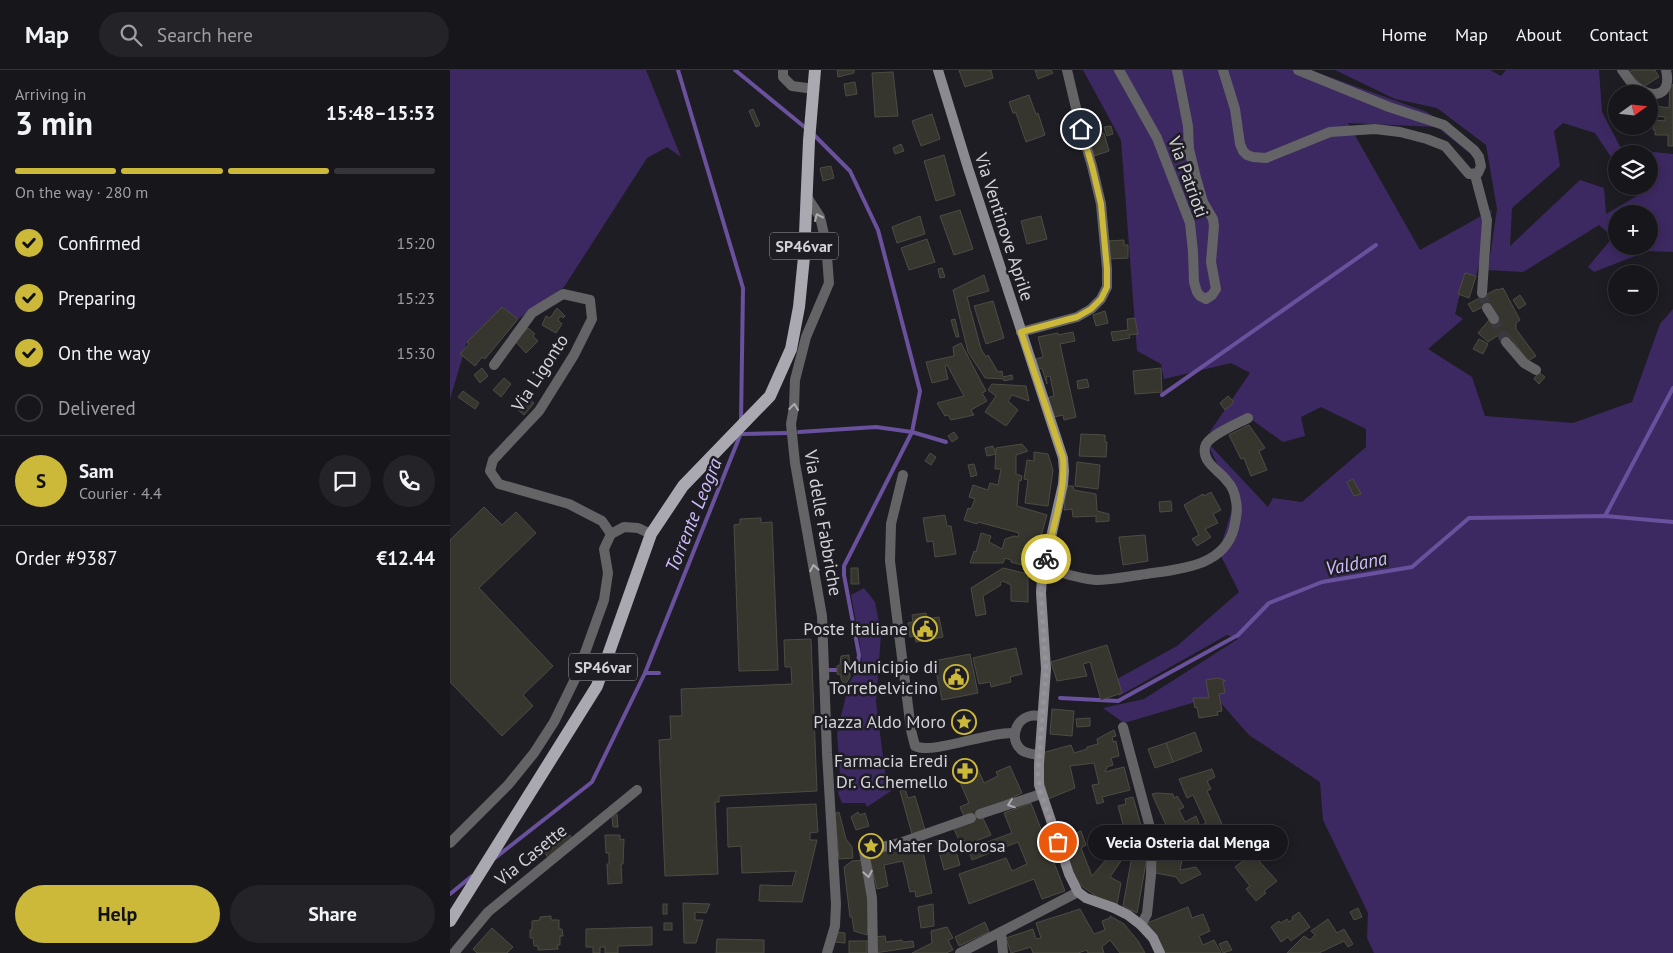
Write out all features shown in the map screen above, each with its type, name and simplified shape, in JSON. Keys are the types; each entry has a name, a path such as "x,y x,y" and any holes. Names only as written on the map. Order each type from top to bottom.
{"main road":[{"name":"Via Ventinove Aprile","path":"938,70 1063,458 1063,484 1042,577 1041,593 1046,670 1038,774 1041,794 1069,874 1078,892"},
{"name":"SP46var","path":"450,921 597,686 651,534 683,486 770,396 791,349 799,307 804,257 814,76"},
{"path":"1078,892 1086,898 1128,915 1141,925 1152,938 1160,953"}],"street":[{"path":"783,70 782,78 792,86 814,76"},
{"path":"1021,332 1077,317 1091,309 1101,299 1107,287 1101,204 1067,70"},
{"name":"Via Patrioti","path":"1119,70 1157,138 1190,223 1194,282 1197,292 1206,299 1216,289 1211,262 1214,226 1213,219 1203,202 1189,149 1188,126 1177,70"},
{"path":"1223,70 1235,109 1240,144 1247,155 1266,158 1330,132 1375,129 1400,132 1446,146 1470,174 1475,174 1480,170 1479,157 1474,150 1444,125 1389,107 1298,70"},
{"path":"1622,70 1634,86 1649,94 1662,92 1666,88 1669,81 1666,70"},
{"path":"1475,174 1487,220 1482,293"},
{"name":"Via delle Fabbriche","path":"807,197 820,216 826,243 829,283 806,337 795,380 792,424 795,463 822,616 827,753 836,904 835,926 827,953"},
{"name":"Via Ligonto","path":"494,365 532,313 563,294 590,300 592,319 574,355 539,411 494,460 490,471 499,484 570,504 602,521 611,534"},
{"path":"1487,308 1494,319"},
{"path":"1506,342 1524,363 1536,370"},
{"path":"1044,568 1089,579 1107,579 1194,566 1216,555 1230,541 1237,516 1236,500 1228,481 1208,462 1205,445 1211,438 1248,418"},
{"path":"903,475 891,524 890,561 911,730 915,746 927,750 997,733 1015,733"},
{"path":"450,842 508,786 534,753 554,722 577,675 604,600 608,573 604,549 611,534 624,527 638,528 651,534"},
{"path":"1039,755 1023,752 1017,744 1015,733 1016,726 1022,719 1030,716 1042,716"},
{"path":"1123,727 1152,835 1151,875 1147,914 1141,925"},
{"name":"Via Casette","path":"454,953 488,912 637,790"},
{"path":"873,953 872,898 864,851 900,843 1041,794"},
{"path":"960,953 1078,892"},
{"path":"1001,932 1003,953"}],"shaded area":[{"path":"450,70 646,70 681,157 667,147 647,158 564,287 518,319 502,307 467,342 450,399"},
{"path":"1083,70 1310,70 1427,112 1474,147 1478,160 1437,127 1348,123 1420,250 1492,210 1476,276 1465,273 1455,314 1463,319 1428,349 1472,377 1485,416 1573,423 1632,402 1660,324 1673,309 1673,953 1374,953 1367,938 1368,913 1323,820 1320,782 1249,735 1219,701 1218,678 1206,680 1209,698 1124,723 1103,708 1144,699 1238,639 1227,635 1119,696 1117,679 1177,646 1239,592 1219,552 1235,500 1206,441 1268,507 1273,498 1302,502 1366,447 1366,429 1321,407 1301,417 1305,436 1283,442 1245,415 1209,433 1250,373 1231,363 1164,379 1161,364 1137,351 1121,140"},
{"path":"1335,70 1490,70 1501,76 1506,70 1599,70 1602,112 1608,123 1608,135 1614,135 1619,145 1608,145 1608,152 1595,133 1563,123 1554,131 1560,166 1512,208 1510,246 1580,180 1604,188 1606,214 1608,213 1608,233 1599,225 1523,272 1488,270 1497,209 1486,145 1437,108 1395,99"},
{"path":"1658,152 1673,154 1673,252 1658,251 1658,205 1621,205 1639,195 1658,195"},
{"path":"1608,243 1608,255 1638,255 1594,272 1588,267"},
{"path":"864,588 875,602 881,634 876,702 885,772 891,791 867,807 865,803 842,803 838,793 840,776 837,733 849,683 862,663 851,595"}],"building":[{"path":"837,70 854,70 854,73 838,77"},
{"path":"959,70 991,70 993,78 965,87"},
{"path":"1035,70 1051,70 1053,73 1038,79"},
{"path":"1633,70 1655,70 1659,77 1646,85 1641,85 1629,72"},
{"path":"893,72 898,116 875,117 872,73"},
{"path":"855,82 857,94 846,96 844,84"},
{"path":"1673,84 1673,146 1668,146 1668,135 1658,135 1658,120 1665,121 1665,117 1658,116 1658,106 1669,108 1670,89"},
{"path":"1029,95 1036,114 1038,113 1045,135 1026,142 1016,113 1013,113 1009,102"},
{"path":"753,109 760,125 756,127 749,111"},
{"path":"932,114 940,139 921,146 912,121"},
{"path":"1111,126 1113,134 1107,136 1104,127"},
{"path":"1104,133 1109,151 1094,156 1089,137"},
{"path":"901,144 904,151 895,154 893,148"},
{"path":"944,155 955,195 936,201 924,161"},
{"path":"831,166 834,178 823,181 820,168"},
{"path":"960,210 973,249 954,255 940,216"},
{"path":"920,216 925,234 897,243 892,227"},
{"path":"1041,216 1047,239 1027,244 1021,221"},
{"path":"927,239 935,262 909,270 901,248"},
{"path":"1124,240 1124,245 1128,245 1128,258 1109,259 1108,241"},
{"path":"942,268 945,277 940,278 938,269"},
{"path":"1465,273 1476,276 1469,298 1458,294"},
{"path":"984,275 989,291 967,297 981,349 986,357 988,355 998,372 1002,371 1003,377 1012,375 1013,379 1004,381 1004,379 985,378 968,352 953,290"},
{"path":"1503,288 1520,320 1516,323 1516,329 1536,356 1528,361 1508,334 1503,337 1500,334 1488,342 1478,333 1490,319 1488,304 1473,312 1468,304 1497,289"},
{"path":"1520,295 1526,304 1519,309 1513,300"},
{"path":"993,301 1004,338 986,344 974,306"},
{"path":"502,307 518,319 485,359 482,357 475,366 460,354 469,344 467,342"},
{"path":"557,308 565,316 563,318 560,316 558,320 562,324 556,333 542,325 546,316 550,318"},
{"path":"1105,311 1108,323 1096,326 1093,315"},
{"path":"1135,318 1138,334 1129,335 1130,338 1113,341 1111,332 1128,330 1127,319"},
{"path":"955,319 959,337 956,337 951,320"},
{"path":"528,328 535,334 533,336 538,341 526,353 515,341"},
{"path":"1073,332 1075,341 1060,344 1076,417 1064,420 1063,415 1054,417 1047,398 1054,396 1050,376 1046,377 1047,384 1042,368 1039,369 1036,359 1043,357 1038,337"},
{"path":"1479,339 1488,344 1483,354 1473,349"},
{"path":"961,343 986,391 982,393 987,401 971,410 974,415 951,420 948,415 945,416 937,403 964,396 947,365 945,366 948,379 932,383 926,362 954,356 953,347"},
{"path":"482,368 488,376 480,383 474,375"},
{"path":"1161,368 1162,392 1135,394 1133,371"},
{"path":"1539,372 1545,377 1539,384 1534,379"},
{"path":"504,378 511,384 501,397 493,390"},
{"path":"1087,379 1089,387 1078,389 1077,381"},
{"path":"992,384 1026,386 1029,401 1012,395 1008,401 1018,410 1006,426 985,412 996,396 988,390"},
{"path":"463,391 479,403 475,409 458,397"},
{"path":"1228,396 1234,402 1225,410 1220,403"},
{"path":"529,399 534,403 524,415 518,410"},
{"path":"1249,425 1265,448 1259,451 1267,470 1251,476 1244,458 1241,459 1229,435"},
{"path":"954,432 958,438 952,442 948,436"},
{"path":"1081,434 1105,435 1105,442 1107,442 1106,457 1079,456"},
{"path":"1022,444 1028,451 1016,455 1016,474 1022,476 1021,481 1019,480 1017,506 1047,515 1032,568 1011,562 1011,560 1005,558 1003,563 970,563 974,551 976,552 981,533 991,536 989,542 1002,549 1005,539 1014,536 1018,537 1019,533 964,520 968,508 971,509 975,499 969,497 973,485 988,490 990,483 998,485 1001,469 995,469 996,448"},
{"path":"993,446 996,454 987,456 985,448"},
{"path":"1034,452 1048,454 1053,470 1048,506 1025,503 1028,480 1024,479 1027,460 1034,461"},
{"path":"930,453 936,457 931,465 925,461"},
{"path":"1077,462 1100,465 1098,489 1075,486"},
{"path":"974,464 977,475 971,477 968,465"},
{"path":"1353,479 1361,494 1354,496 1347,482"},
{"path":"1066,486 1073,486 1074,490 1096,494 1097,511 1109,514 1109,521 1096,522 1096,516 1073,517 1072,509 1064,510"},
{"path":"1211,492 1221,510 1213,514 1218,523 1205,529 1211,537 1197,546 1192,539 1199,535 1184,505 1203,494 1204,496"},
{"path":"1171,501 1172,511 1160,512 1159,502"},
{"path":"484,507 502,525 516,512 536,533 479,588 553,666 523,695 533,706 502,736 450,682 450,540"},
{"path":"945,515 947,526 951,526 956,554 935,557 933,541 927,542 923,518"},
{"path":"761,518 761,523 772,522 778,670 739,671 734,525 740,524 740,519"},
{"path":"1145,535 1148,561 1123,565 1119,537"},
{"path":"851,568 858,568 859,584 851,584"},
{"path":"1003,568 1028,574 1028,602 1011,601 1011,585 1003,581 1000,583 1001,585 983,596 986,614 976,616 971,588"},
{"name":"Poste Italiane","path":"926,613 927,619 939,617 943,637 916,642 915,636 910,637 908,623 913,622 912,615"},
{"path":"811,639 817,791 719,796 719,802 715,802 718,874 665,876 659,740 671,739 670,716 682,716 681,689 792,684 791,667 785,667 784,640"},
{"path":"1107,645 1122,693 1101,700 1090,662 1083,664 1087,676 1057,681 1051,662"},
{"path":"1016,648 1022,674 1010,677 1011,682 991,687 990,682 979,684 973,658"},
{"name":"Municipio di Torrebelvicino","path":"970,654 978,693 942,700 934,661"},
{"path":"849,655 850,677 845,685 841,675 837,674 837,666 840,665 841,656"},
{"path":"1218,678 1226,681 1223,681 1225,693 1219,694 1222,711 1217,712 1218,715 1199,718 1193,698 1209,698 1206,680"},
{"path":"1052,709 1074,711 1072,736 1050,734"},
{"path":"1090,718 1090,726 1077,727 1076,719"},
{"path":"1114,730 1116,736 1112,737 1113,742 1116,741 1119,756 1111,758 1113,765 1107,767 1105,772 1124,767 1130,790 1102,797 1104,802 1097,804 1092,785 1099,784 1094,763 1070,766 1075,788 1048,799 1043,778 1042,753 1071,745 1074,753 1087,749 1087,747 1098,744 1097,739"},
{"path":"1195,732 1202,751 1173,762 1166,743"},
{"path":"1166,743 1173,762 1155,768 1148,749"},
{"path":"976,765 984,783 998,776 996,772 1010,766 1022,793 980,812 991,835 962,847 954,829 964,816 960,807 969,803 956,773"},
{"path":"1212,769 1215,777 1207,781 1211,789 1207,791 1222,824 1200,834 1198,829 1195,830 1196,832 1170,846 1162,827 1166,825 1152,794 1173,794 1174,798 1177,796 1184,807 1179,810 1185,822 1196,816 1200,826 1206,823 1193,795 1187,798 1179,779"},
{"path":"905,789 908,798 915,796 925,830 912,834 900,791"},
{"path":"1133,797 1144,836 1111,844 1108,832 1125,832 1118,806 1126,804 1125,799"},
{"path":"1031,803 1065,891 1042,899 1034,879 969,904 959,874 1006,858 1012,871 1027,864 1018,842 972,860 968,849 1012,833 1004,813"},
{"path":"816,804 818,832 810,833 810,840 817,840 802,902 759,901 760,885 792,886 796,871 742,873 741,846 728,847 727,808"},
{"path":"839,812 846,839 852,847 853,858 839,859 836,825 833,814"},
{"path":"858,812 860,815 865,813 869,826 856,830 851,817"},
{"path":"617,814 618,827 613,827 612,818"},
{"path":"1081,831 1086,845 1081,848 1092,876 1111,854 1121,861 1110,877 1121,883 1117,904 1099,898 1083,887 1072,875 1059,840"},
{"path":"570,835 574,841 549,859 545,853"},
{"path":"605,835 620,835 620,840 624,839 623,864 621,864 622,883 608,884 607,864 609,864 609,853 606,853"},
{"path":"943,838 947,853 956,851 960,865 944,870 936,840"},
{"path":"921,843 932,893 916,897 915,891 910,892 903,861 884,865 888,886 877,889 869,855"},
{"path":"1151,848 1183,855 1180,870 1196,867 1201,874 1181,884 1176,877 1151,872"},
{"path":"1250,851 1277,881 1264,891 1266,893 1256,901 1246,889 1250,886 1235,867 1243,861 1241,858"},
{"path":"1144,852 1146,863 1137,913 1123,906 1132,856"},
{"path":"865,860 870,906 867,935 854,931 852,917 850,917 844,867 852,861"},
{"path":"683,903 710,904 706,913 695,912 695,920 703,920 696,943 684,943"},
{"path":"663,904 667,904 667,914 663,914"},
{"path":"933,904 934,926 921,928 918,907"},
{"path":"1188,907 1192,918 1203,914 1210,931 1199,936 1203,945 1214,940 1221,953 1165,953 1147,923"},
{"path":"1358,908 1362,917 1354,920 1350,912"},
{"path":"1080,909 1094,934 1105,930 1102,921 1110,918 1110,916 1124,924 1145,953 1120,953 1110,940 1102,947 1104,953 1088,953 1087,950 1078,953 1033,953 1031,947 1011,953 1006,938 1033,929 1036,939 1041,938 1036,923"},
{"path":"1299,912 1310,927 1291,941 1288,937 1281,942 1271,927 1279,921 1281,923 1287,919 1289,922"},
{"path":"551,916 551,920 559,920 559,929 562,929 563,936 560,936 560,945 557,945 558,949 538,950 538,946 534,946 533,938 530,938 532,921 540,920 540,917"},
{"path":"1328,919 1337,933 1344,929 1353,944 1348,947 1344,941 1319,953 1287,953 1304,936 1310,940 1315,935 1311,931"},
{"path":"985,922 989,932 959,946 955,937"},
{"path":"664,923 672,923 672,930 664,930"},
{"path":"652,927 652,945 618,946 618,953 605,953 605,947 600,947 600,953 593,953 593,947 586,947 586,929"},
{"path":"947,927 953,938 948,940 953,950 946,953 912,953 932,943 931,931"},
{"path":"492,928 513,947 507,953 477,953 473,949"},
{"path":"835,932 845,933 845,943 834,942"},
{"path":"885,936 886,942 913,941 914,947 875,953 873,937"},
{"path":"717,939 764,940 764,953 716,953"},
{"path":"849,941 867,941 867,953 849,953"},
{"path":"1227,941 1232,950 1223,953 1219,944"}],"waterway":[{"name":"Torrente Leogra","path":"678,70 743,288 741,421"},
{"path":"735,70 807,129"},
{"path":"812,133 850,171 878,230 920,391 912,432 844,566 859,655 855,670"},
{"path":"1162,395 1376,245"},
{"path":"1605,516 1673,388"},
{"path":"799,432 876,427 912,432 946,442"},
{"name":"Torrente Leogra","path":"495,858 592,782 645,673 741,433"},
{"path":"741,434 788,433"},
{"name":"Valdana","path":"1060,698 1118,701 1238,635 1269,603 1322,582 1412,567 1469,518 1605,516 1673,522"},
{"name":"Valdana","path":"830,670 855,670 860,673"},
{"name":"Valdana","path":"645,673 659,673"},
{"name":"Torrente Leogra","path":"450,894 472,876"}],"tunnel":[{"path":"1482,293 1487,308"},
{"path":"1494,319 1506,342"}],"way so far":[{"path":"1046,559 1041,593 1046,670 1038,774 1041,794 1058,842"}],"place":[{"name":"Poste Italiane","path":"925,629"},
{"name":"Municipio di Torrebelvicino","path":"956,677"},
{"name":"Piazza Aldo Moro","path":"964,722"},
{"name":"Farmacia Eredi Dr. G.Chemello","path":"965,771"},
{"name":"Vecia Osteria dal Menga","path":"1058,842"},
{"name":"Mater Dolorosa","path":"871,846"}],"route":[{"path":"1046,559 1063,484 1063,458 1021,332 1077,317 1091,309 1101,299 1107,287 1101,204 1081,129"}]}
